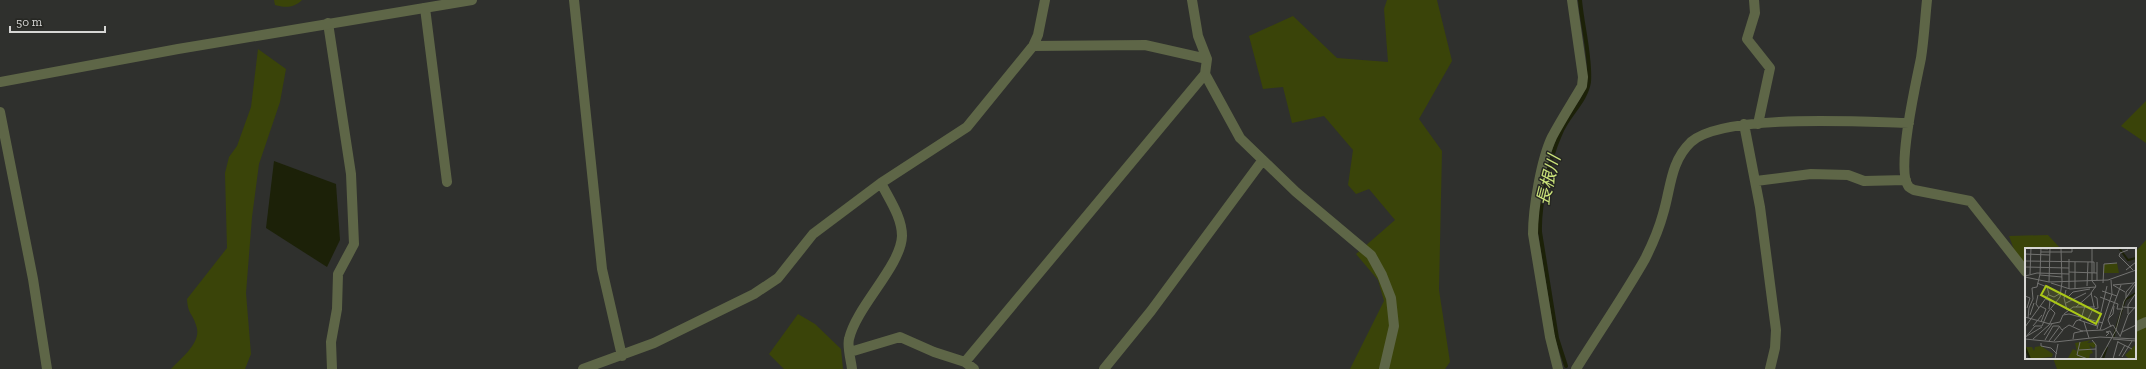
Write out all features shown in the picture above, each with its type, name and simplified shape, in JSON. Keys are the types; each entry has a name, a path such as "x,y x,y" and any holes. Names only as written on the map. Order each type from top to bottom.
{"street":[{"path":"0,82 328,23 472,0"},
{"path":"574,0 602,269 622,356"},
{"path":"583,369 622,356 654,343 760,290 778,278 813,234 881,183 967,127 1033,46 1038,36 1045,0"},
{"path":"965,362 1205,74 1208,59 1198,36 1192,0"},
{"path":"1558,369 1550,337 1533,234 1533,220 1544,166 1552,138 1582,86 1583,77 1572,0"},
{"path":"1754,0 1755,13 1747,39 1770,68 1758,124"},
{"path":"1928,0 1921,56 1905,150 1906,180 1909,187 1914,190 1970,201 2025,271"},
{"path":"425,8 447,182"},
{"path":"328,23 352,174 354,244 338,274 337,309 331,342 332,369"},
{"path":"1033,46 1145,45 1208,59"},
{"path":"1205,74 1240,138 1262,161 1371,255 1382,275 1391,298 1394,326 1384,369"},
{"path":"0,112 33,279 47,369"},
{"path":"1576,369 1645,258 1658,231 1673,168 1681,154 1692,141 1707,134 1744,124 1811,120 1909,123"},
{"path":"1744,124 1756,181 1776,330 1776,348 1770,369"},
{"path":"1104,369 1151,311 1262,161"},
{"path":"1756,181 1811,174 1848,174 1864,181 1906,180"},
{"path":"852,369 848,340 854,325 899,252 902,237 900,220 881,183"},
{"path":"2136,327 2146,322"},
{"path":"850,352 900,337 934,352 965,362 974,369"}],"green space":[{"path":"274,0 302,0 296,5 282,7 275,5"},
{"path":"1387,0 1437,0 1452,61 1419,119 1442,151 1439,290 1450,362 1445,369 1350,369 1384,301 1378,280 1356,254 1395,220 1369,189 1356,194 1348,185 1353,150 1324,116 1292,123 1283,87 1263,89 1249,36 1293,16 1337,58 1388,62 1384,9"},
{"path":"258,49 286,69 280,102 259,164 252,217 246,293 251,354 245,369 171,369 190,349 196,338 196,325 189,311 187,299 227,248 225,173 229,157 237,146 251,107"},
{"path":"2146,101 2146,143 2121,126"},
{"path":"2048,235 2060,248 2025,248 2025,279 2009,236"},
{"path":"2146,240 2146,369 2057,369 2053,359 2136,359 2136,251"},
{"path":"798,314 815,324 841,349 843,369 784,369 769,354"}],"shaded area":[{"path":"274,161 336,184 340,240 327,267 266,228"}],"waterway":[{"name":"長根川","path":"1566,366 1557,338 1540,232 1540,221 1543,196 1556,145 1563,128 1584,96 1589,82 1589,62 1580,0"}]}
